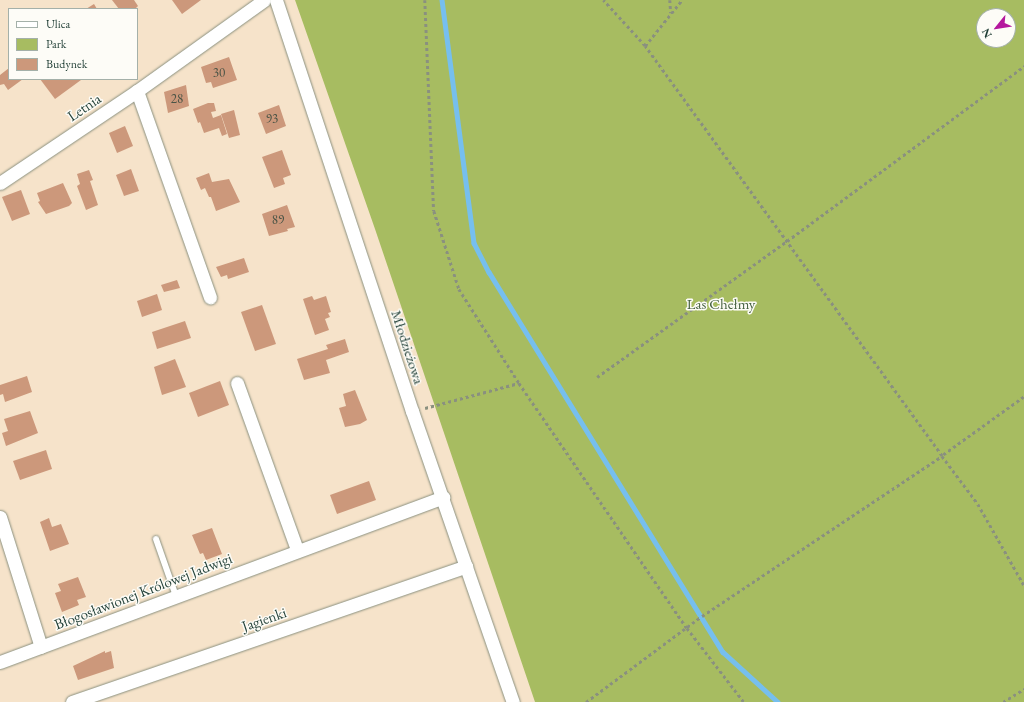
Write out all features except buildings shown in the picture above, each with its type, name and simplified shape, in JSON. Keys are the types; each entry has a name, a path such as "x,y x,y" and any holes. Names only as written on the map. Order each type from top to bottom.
{"street":[{"name":"Letnia","path":"0,183 137,91 264,0"},
{"name":"Młodzieżowa","path":"276,0 412,411 513,702"},
{"path":"137,91 210,297"},
{"path":"237,383 296,550"},
{"name":"Błogosławionej Królowej Jadwigi","path":"0,662 296,550 443,497"},
{"path":"0,517 41,647"},
{"name":"Jagienki","path":"72,702 466,566"}],"lane":[{"path":"156,539 176,596"}],"path":[{"path":"425,0 434,211 459,289 519,382 687,628 744,702"},
{"path":"603,0 645,46 978,504 1024,584"},
{"path":"670,0 671,14"},
{"path":"645,46 682,0"},
{"path":"596,377 787,241 1024,66"},
{"path":"412,411 519,382"},
{"path":"586,702 687,628 942,456 1024,397"},
{"path":"1003,702 1024,689"}],"green space":[{"name":"Las Chełmy","path":"295,0 1024,0 1024,702 535,702 375,229"}],"waterway":[{"path":"442,0 474,243 489,272 723,652 778,702"}]}
